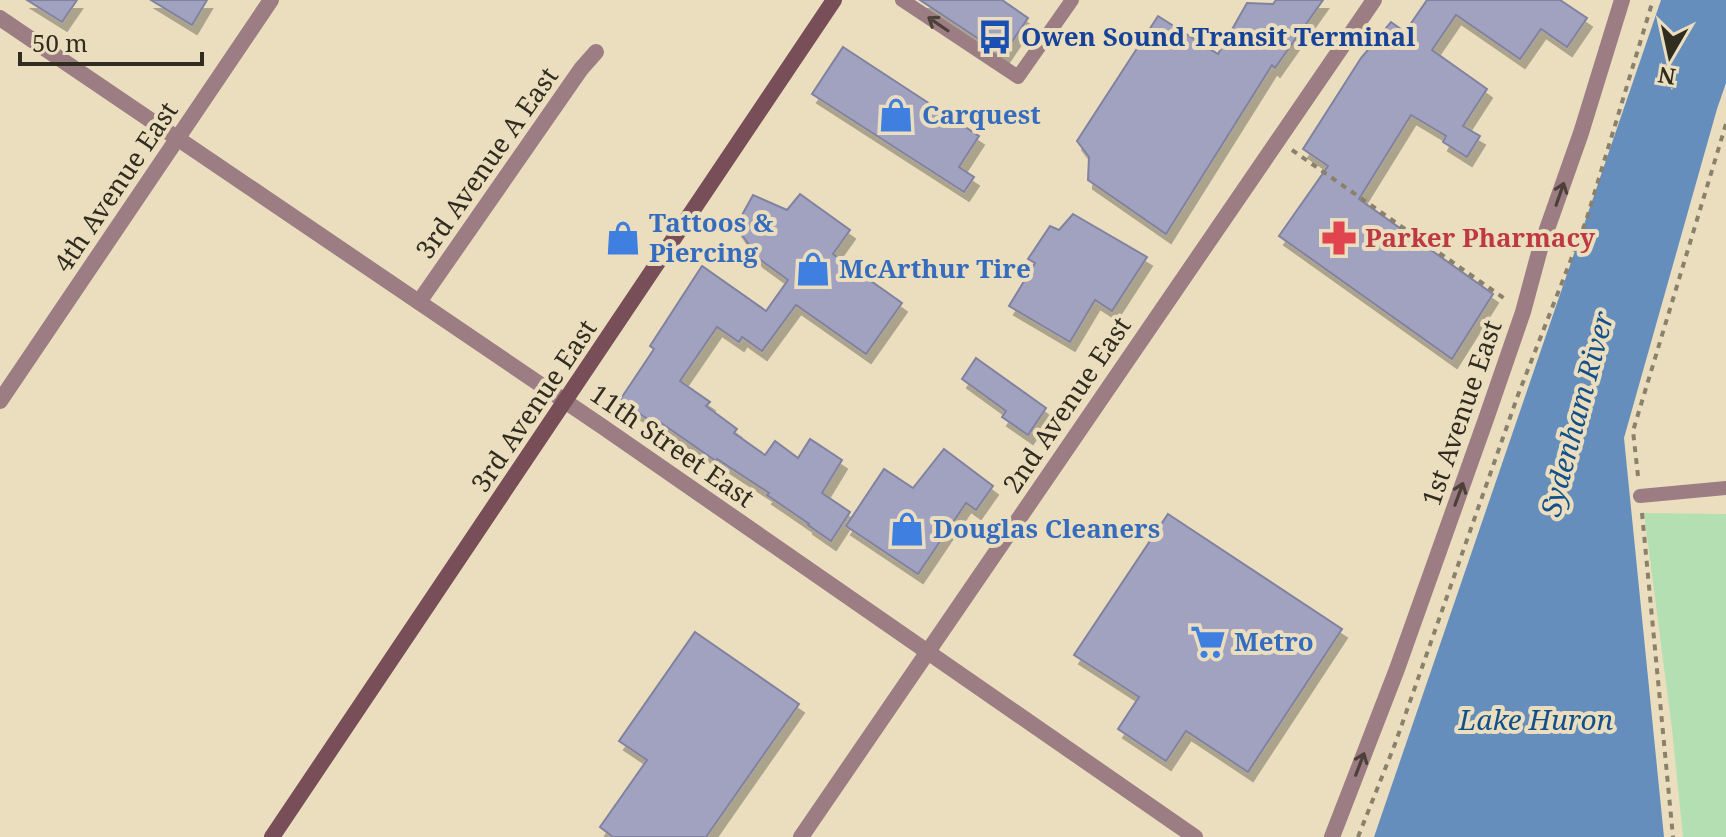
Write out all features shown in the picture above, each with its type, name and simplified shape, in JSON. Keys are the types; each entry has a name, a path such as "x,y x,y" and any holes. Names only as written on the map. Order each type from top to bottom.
{"main road":[{"name":"3rd Avenue East","path":"272,837 834,0"}],"street":[{"name":"4th Avenue East","path":"0,401 271,0"},
{"name":"2nd Avenue East","path":"801,837 1374,0"},
{"name":"1st Avenue East","path":"1332,837 1402,654 1523,312 1540,249 1581,133 1622,0"},
{"name":"11th Street East","path":"0,18 566,402 1195,837"},
{"name":"3rd Avenue A East","path":"419,302 581,69 596,52"}],"lane":[{"path":"902,0 1018,77 1072,0"},
{"path":"1640,496 1726,488"}],"path":[{"path":"1358,837 1395,744 1518,395 1586,221 1653,0"},
{"path":"1278,140 1523,312"}],"green space":[{"path":"1644,513 1726,514 1726,837 1683,837"}],"water":[{"name":"Lake Huron","path":"1661,0 1726,0 1726,83 1624,438 1664,837 1374,837"}],"building":[{"path":"27,0 77,0 62,22"},
{"path":"151,0 207,0 192,25"},
{"name":"Owen Sound Transit Terminal","path":"920,0 1002,0 1028,18 1003,55"},
{"path":"1276,0 1323,0 1275,68 1272,65 1166,234 1088,180 1089,157 1077,141 1158,16 1218,54 1247,3 1273,4"},
{"path":"1427,0 1560,0 1587,18 1567,47 1541,29 1520,59 1456,15 1432,50 1487,89 1463,126 1480,136 1467,157 1443,142 1446,136 1411,115 1359,199 1493,294 1452,359 1279,236 1328,166 1303,149 1361,58 1391,22 1405,32"},
{"name":"Carquest","path":"843,47 979,136 959,167 974,177 964,192 812,94"},
{"path":"800,194 850,230 833,254 902,303 866,354 796,305 762,351 742,337 739,342 717,327 680,381 710,402 706,406 737,429 734,433 765,455 775,441 798,458 810,439 842,460 822,493 850,512 831,541 767,495 769,493 620,400 654,349 650,346 702,266 766,311 788,280 758,258 736,226 753,195 787,210"},
{"path":"1073,214 1147,257 1112,311 1095,300 1070,342 1009,306 1035,263 1028,259 1050,226 1059,230"},
{"path":"976,358 1046,408 1028,435 1002,417 1006,411 962,379"},
{"path":"944,449 993,486 976,510 966,503 918,574 846,526 884,469 913,488"},
{"name":"Metro","path":"1168,514 1342,629 1248,772 1186,731 1166,761 1118,729 1139,697 1074,655"},
{"path":"695,632 799,704 706,837 613,837 600,827 647,760 619,741"}],"place":[{"name":"Owen Sound Transit Terminal","path":"995,37"},
{"name":"Carquest","path":"896,115"},
{"name":"Tattoos & Piercing","path":"623,238"},
{"name":"Parker Pharmacy","path":"1339,238"},
{"name":"McArthur Tire","path":"813,269"},
{"name":"Douglas Cleaners","path":"907,529"},
{"name":"Metro","path":"1208,642"}],"water label":[{"name":"Sydenham River","path":"1577,414"}]}
